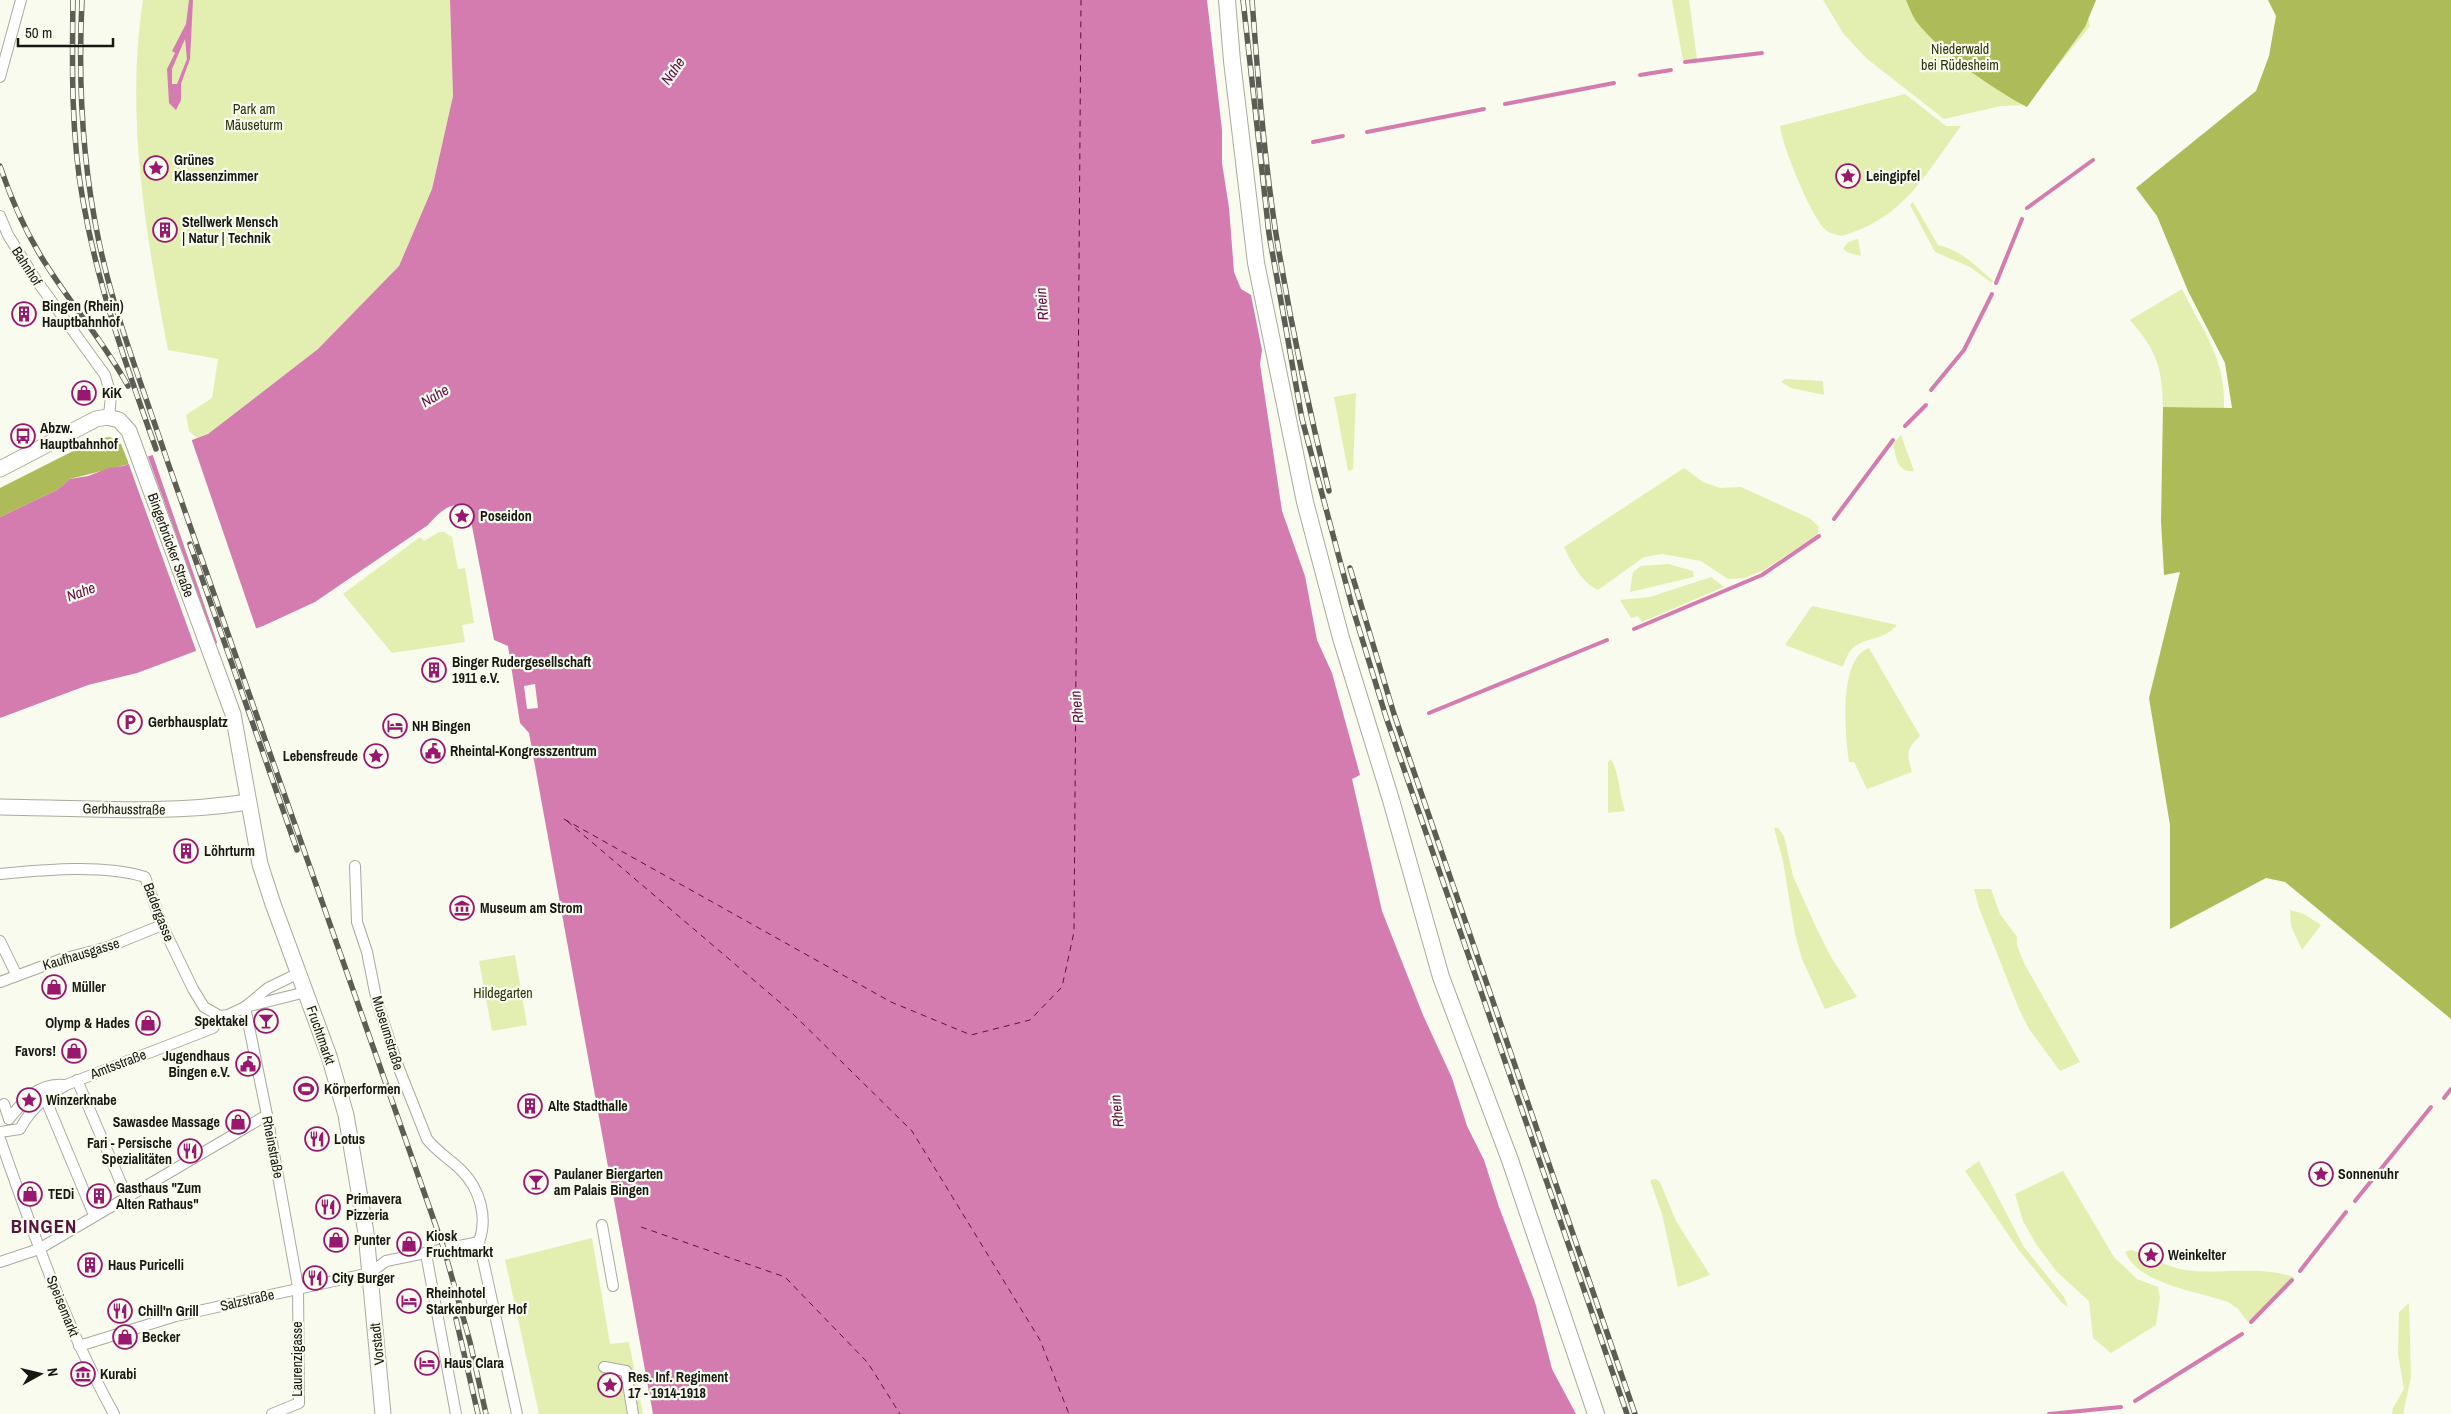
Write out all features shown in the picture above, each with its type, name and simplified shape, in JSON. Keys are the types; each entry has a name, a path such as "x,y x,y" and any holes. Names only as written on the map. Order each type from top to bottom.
{"main road":[{"path":"1227,0 1232,61 1256,263 1305,502 1341,638 1391,800 1441,977 1510,1160 1596,1414"},
{"path":"0,469 96,419 109,417"},
{"name":"Bingerbrücker Straße","path":"109,417 125,425 136,450 211,653 234,720 248,802"},
{"name":"Gerbhausstraße","path":"0,807 174,810 204,809 248,802"},
{"name":"Fruchtmarkt","path":"248,802 264,877 329,1056 350,1132 361,1191 370,1273"},
{"name":"Vorstadt","path":"370,1273 384,1414"}],"street":[{"path":"0,77 21,0"},
{"name":"Bahnhof","path":"0,216 8,235 34,277 105,375 111,395 109,417"},
{"name":"Museumstraße","path":"356,866 357,922 367,952 377,1002 387,1035 427,1139 434,1149 462,1171 476,1192 484,1215 484,1229 479,1242"},
{"name":"Badergasse","path":"0,874 37,871 114,871 145,877 162,925 200,1001 204,1007 220,1016"},
{"name":"Kaufhausgasse","path":"0,982 16,974 62,959 108,947 162,925"},
{"path":"0,940 16,974"},
{"name":"Amtsstraße","path":"0,1132 20,1130 28,1114 45,1098 66,1085 212,1028 220,1016 228,1016 245,1007 268,988 299,973"},
{"name":"Amtsstraße","path":"245,1007 306,992"},
{"name":"Rheinstraße","path":"245,1007 268,1115 298,1287"},
{"path":"77,1080 127,1198"},
{"path":"2,1108 9,1119 30,1094 56,1084 66,1085"},
{"path":"45,1098 94,1215"},
{"path":"0,1262 39,1248 268,1115"},
{"name":"Speisemarkt","path":"0,1139 39,1248 79,1346 125,1332"},
{"path":"602,1225 613,1286"},
{"path":"370,1273 386,1261 479,1242 517,1414"},
{"path":"426,1254 456,1414"},
{"name":"Salzstraße","path":"125,1332 176,1316 298,1287 370,1273"},
{"name":"Laurenzigasse","path":"272,1414 298,1403 298,1287"},
{"path":"79,1346 114,1414"},
{"path":"604,1367 626,1371 633,1414"}],"green space":[{"name":"Park am Mäuseturm","path":"143,0 450,0 453,96 432,189 399,266 318,349 208,434 197,438 189,431 186,415 212,398 218,359 168,350 152,264 140,176 136,88"},
{"path":"1672,0 1689,0 1697,59 1683,60"},
{"name":"Niederwald bei Rüdesheim","path":"1823,0 2096,0 2088,18 2090,26 2026,105 2001,106 1944,119 1866,58 1843,33"},
{"path":"1906,0 2096,0 2085,27 2027,107 1967,69 1938,45 1916,21"},
{"path":"2268,0 2451,0 2451,1019 2285,882 2266,878 2170,929 2170,825 2149,698 2180,572 2164,575 2161,521 2163,407 2232,408 2225,363 2188,291 2157,216 2136,188 2256,91 2269,56 2276,16"},
{"path":"1905,94 1946,126 1961,126 1924,178 1911,193 1882,218 1842,236 1827,231 1806,198 1786,149 1780,126"},
{"path":"1913,202 1938,245 1946,247 1968,259 1993,281 1992,283 1970,267 1935,252 1910,205"},
{"path":"1858,239 1861,256 1849,253 1843,249 1848,242"},
{"path":"2182,289 2212,346 2217,360 2224,390 2224,408 2163,407 2161,381 2156,360 2146,341 2130,320"},
{"path":"1785,379 1823,381 1824,395 1791,388 1781,382"},
{"path":"1356,393 1353,469 1348,471 1334,397"},
{"path":"1901,435 1914,471 1908,471 1901,467 1896,459 1893,444"},
{"path":"110,437 121,444 129,464 70,479 57,490 0,517 0,488 97,439"},
{"path":"1684,468 1703,482 1720,488 1741,487 1811,519 1819,527 1817,535 1764,570 1745,578 1728,579 1701,561 1662,554 1644,557 1598,590 1592,587 1578,572 1564,547"},
{"path":"439,532 444,532 452,537 458,569 465,568 474,623 462,625 465,642 392,653 343,594 420,537 424,541"},
{"path":"1668,564 1693,571 1694,577 1630,592 1633,572 1641,566"},
{"path":"1711,577 1724,587 1642,622 1638,616 1631,618 1620,600 1650,597"},
{"path":"1812,606 1897,625 1889,632 1853,648 1843,667 1785,645"},
{"path":"1869,648 1920,736 1908,753 1912,772 1867,789 1854,762 1849,762 1845,717 1848,682 1852,666 1859,655"},
{"path":"1611,759 1616,771 1625,811 1608,813 1608,762"},
{"path":"1774,828 1778,828 1784,836 1793,876 1815,925 1831,957 1857,997 1825,1009 1802,959 1795,934 1783,861"},
{"path":"1974,889 1991,889 2000,914 2017,937 2017,946 2025,965 2080,1062 2060,1071 2029,1029 2019,1009 1979,908"},
{"path":"2290,910 2304,914 2321,925 2302,950 2291,926"},
{"name":"Hildegarten","path":"515,955 527,1025 492,1031 479,961"},
{"path":"1979,1161 2024,1247 2064,1297 2068,1307 2062,1303 2018,1249 1965,1171"},
{"path":"2319,1165 2332,1172 2326,1182 2313,1174"},
{"path":"2063,1171 2114,1257 2137,1279 2158,1287 2160,1298 2156,1325 2111,1353 2093,1338 2089,1301 2057,1272 2036,1244 2023,1221 2015,1194"},
{"path":"1656,1179 1660,1182 1676,1221 1710,1275 1678,1287 1662,1214 1650,1180"},
{"path":"592,1238 610,1344 629,1342 643,1414 539,1414 505,1260"},
{"path":"2131,1250 2185,1270 2212,1272 2253,1271 2280,1273 2293,1277 2248,1322 2238,1309 2228,1302 2170,1285 2143,1272 2132,1263 2125,1252"},
{"path":"2409,1303 2411,1377 2403,1414 2392,1414 2393,1408 2404,1389 2398,1354 2399,1312"}],"water":[{"path":"189,0 193,0 190,59 181,84 181,100 176,110 169,103 167,69 175,53 172,51 186,24","holes":["185,39 187,59 177,84 172,84 172,69"]},
{"path":"450,0 1207,0 1222,130 1222,163 1229,208 1234,272 1241,289 1251,295 1262,350 1260,364 1282,511 1305,576 1317,640 1332,673 1360,775 1352,779 1382,911 1423,1015 1452,1078 1467,1126 1484,1160 1499,1207 1535,1302 1552,1369 1576,1414 653,1414 529,733 520,723 508,646 494,640 471,521 467,512 461,507 456,506 444,509 428,525 315,602 263,626 137,673 88,685 0,718 0,517 57,490 70,479 123,466 208,434 318,349 399,266 432,189 453,96"}],"pier":[{"path":"191,438 257,631 218,645 152,453"},
{"path":"147,454 216,646 197,653 128,462"},
{"path":"535,684 538,708 527,709 524,686"}],"waterway":[{"path":"1685,62 1762,53"},
{"path":"1640,75 1671,70"},
{"path":"1505,104 1614,83"},
{"path":"1367,132 1484,109"},
{"path":"1313,142 1343,136"},
{"path":"2027,208 2093,160"},
{"path":"1996,283 2022,219"},
{"path":"1931,390 1964,350 1992,294"},
{"path":"1905,426 1926,405"},
{"path":"1834,519 1893,440"},
{"path":"1634,629 1762,575 1819,536"},
{"path":"1429,713 1607,640"},
{"path":"2444,1098 2451,1089"},
{"path":"2355,1201 2431,1107"},
{"path":"2300,1271 2346,1212"},
{"path":"2251,1322 2292,1280"},
{"path":"2135,1401 2242,1334"},
{"path":"2049,1414 2121,1407"}],"ferry route":[{"path":"564,819 891,1002 971,1035 1030,1020 1062,987 1074,932 1081,0"},
{"path":"567,821 790,1011 912,1131 1040,1340 1069,1414"},
{"path":"641,1227 785,1277 868,1363 900,1414"}],"railway":[{"path":"73,0 74,126 83,201 105,296 124,358 156,449"},
{"path":"82,0 81,91 85,152 93,212 113,298 130,354 444,1249 470,1342 486,1414"},
{"path":"1243,0 1269,234 1302,419 1352,606 1386,717 1627,1414"},
{"path":"1252,0 1265,147 1276,234 1300,363 1329,491"},
{"path":"0,166 17,211 39,253 107,351 128,386"},
{"path":"190,544 297,850"},
{"path":"1350,568 1394,714 1635,1414"},
{"path":"456,1319 478,1414"}],"place":[{"name":"Grünes Klassenzimmer","path":"156,168"},
{"name":"Leingipfel","path":"1848,176"},
{"name":"Stellwerk Mensch | Natur | Technik","path":"165,230"},
{"name":"Bingen (Rhein) Hauptbahnhof","path":"24,314"},
{"name":"KiK","path":"84,393"},
{"name":"Abzw. Hauptbahnhof","path":"23,436"},
{"name":"Poseidon","path":"462,516"},
{"name":"Binger Rudergesellschaft 1911 e.V.","path":"434,670"},
{"name":"Gerbhausplatz","path":"130,722"},
{"name":"NH Bingen","path":"395,726"},
{"name":"Rheintal-Kongresszentrum","path":"433,751"},
{"name":"Lebensfreude","path":"376,756"},
{"name":"Löhrturm","path":"186,851"},
{"name":"Museum am Strom","path":"462,908"},
{"name":"Müller","path":"54,987"},
{"name":"Spektakel","path":"266,1021"},
{"name":"Olymp & Hades","path":"148,1023"},
{"name":"Favors!","path":"74,1051"},
{"name":"Jugendhaus Bingen e.V.","path":"248,1064"},
{"name":"Körperformen","path":"306,1089"},
{"name":"Winzerknabe","path":"29,1100"},
{"name":"Alte Stadthalle","path":"530,1106"},
{"name":"Sawasdee Massage","path":"238,1122"},
{"name":"Lotus","path":"317,1139"},
{"name":"Fari - Persische Spezialitäten","path":"190,1151"},
{"name":"Sonnenuhr","path":"2321,1174"},
{"name":"Paulaner Biergarten am Palais Bingen","path":"536,1182"},
{"name":"TEDi","path":"30,1194"},
{"name":"Gasthaus \"Zum Alten Rathaus\"","path":"99,1196"},
{"name":"Primavera Pizzeria","path":"328,1207"},
{"name":"Punter","path":"336,1240"},
{"name":"Kiosk Fruchtmarkt","path":"409,1244"},
{"name":"Weinkelter","path":"2151,1255"},
{"name":"Haus Puricelli","path":"90,1265"},
{"name":"City Burger","path":"315,1278"},
{"name":"Rheinhotel Starkenburger Hof","path":"409,1301"},
{"name":"Chill'n Grill","path":"120,1311"},
{"name":"Becker","path":"125,1337"},
{"name":"Haus Clara","path":"427,1363"},
{"name":"Kurabi","path":"83,1374"},
{"name":"Res. Inf. Regiment 17 - 1914-1918","path":"610,1385"}],"district":[{"name":"BINGEN","path":"44,1226"}],"water label":[{"name":"Nahe","path":"673,71"},
{"name":"Rhein","path":"1042,304"},
{"name":"Nahe","path":"435,396"},
{"name":"Nahe","path":"81,592"},
{"name":"Rhein","path":"1077,707"},
{"name":"Rhein","path":"1117,1111"}]}
